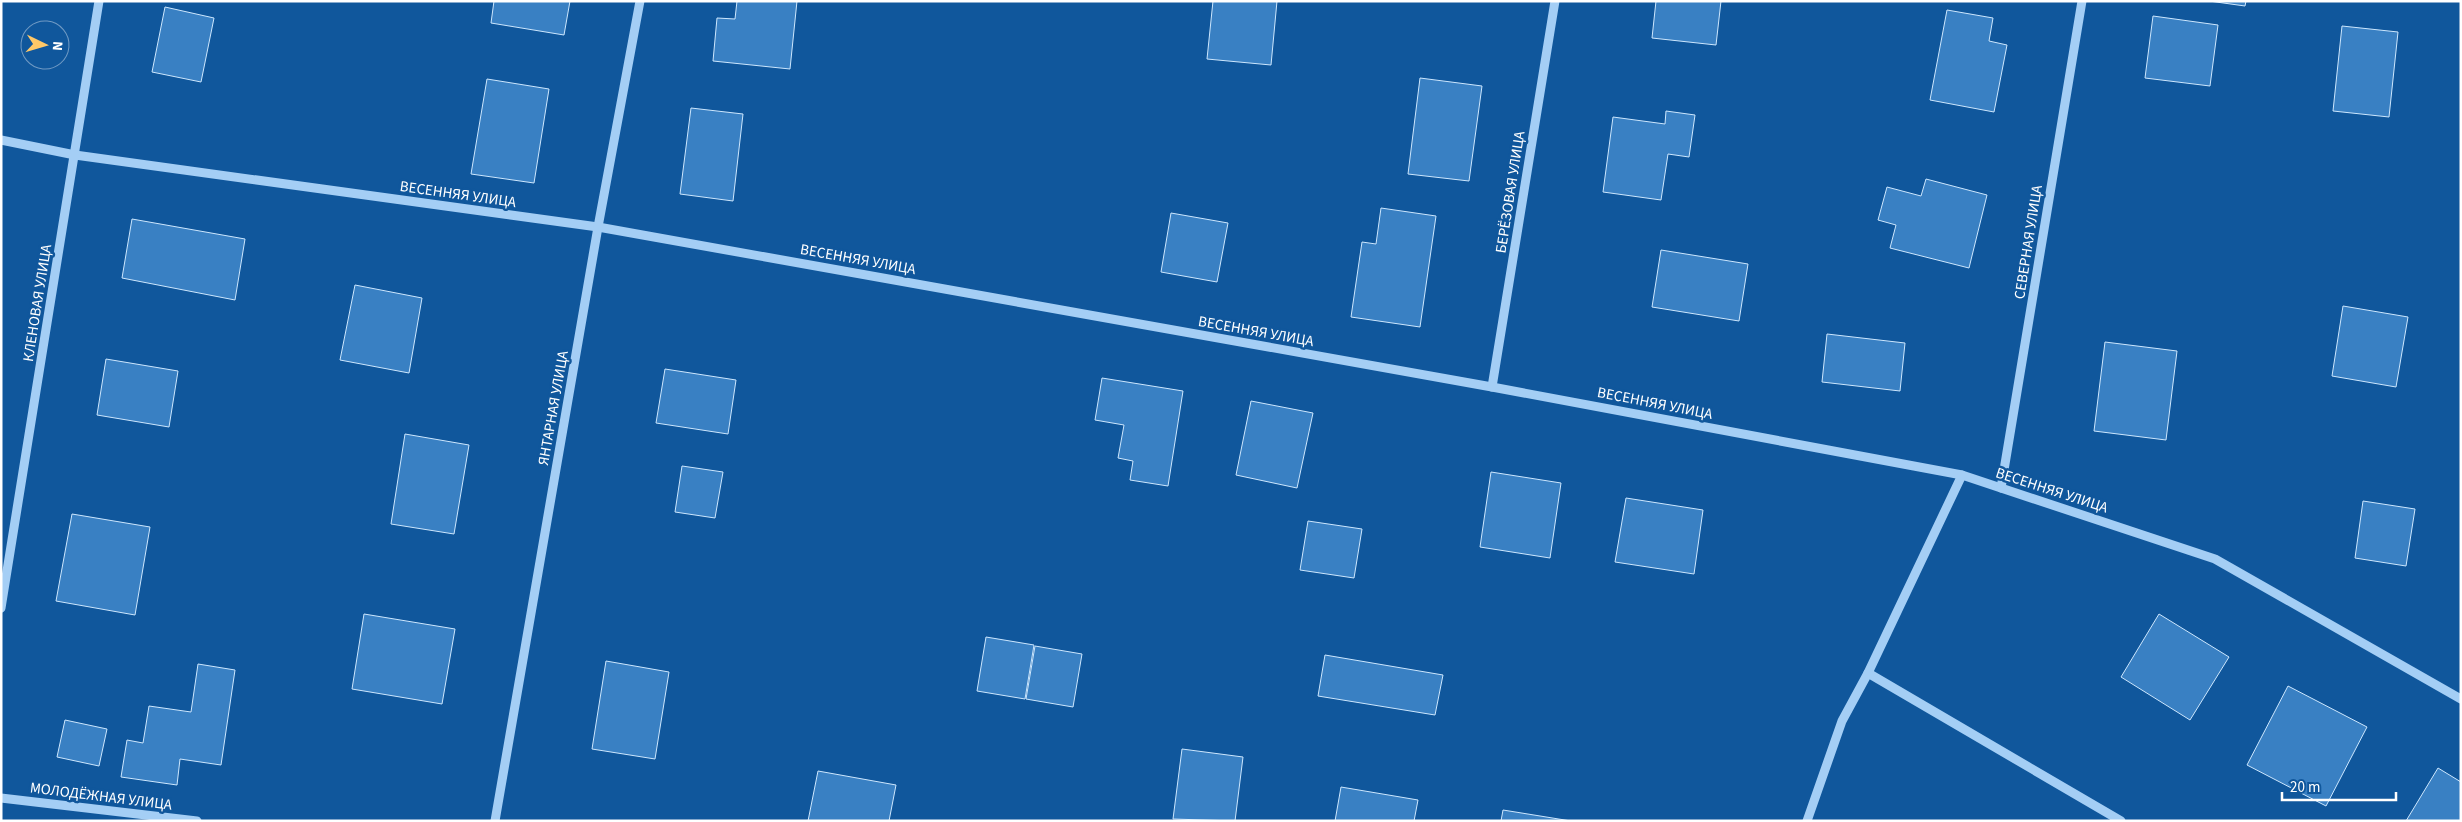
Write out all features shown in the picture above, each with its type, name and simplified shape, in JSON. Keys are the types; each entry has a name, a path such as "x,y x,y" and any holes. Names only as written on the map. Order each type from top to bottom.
{"street":[{"name":"КЛЕНОВАЯ УЛИЦА","path":"1,608 100,1"},
{"name":"ЯНТАРНАЯ УЛИЦА","path":"495,821 598,227 640,1"},
{"name":"БЕРЁЗОВАЯ УЛИЦА","path":"1492,387 1555,1"},
{"name":"СЕВЕРНАЯ УЛИЦА","path":"2001,488 2082,1"},
{"name":"ВЕСЕННЯЯ УЛИЦА","path":"1,140 75,155 598,227 1492,387 1962,475 2215,559 2461,699"},
{"path":"1807,821 1842,721 1868,673 1962,475"},
{"path":"1868,673 2121,821"},
{"name":"МОЛОДЁЖНАЯ УЛИЦА","path":"1,798 197,821"}],"building":[{"path":"494,1 570,1 564,35 491,23"},
{"path":"737,1 797,1 790,69 713,61 717,18 735,19"},
{"path":"1213,1 1277,1 1271,65 1207,59"},
{"path":"1656,1 1721,1 1716,45 1652,38"},
{"path":"2209,1 2246,1 2245,6"},
{"path":"165,7 214,18 201,82 152,72"},
{"path":"1947,10 1993,18 1989,41 2007,45 1994,112 1930,100"},
{"path":"2153,16 2218,25 2210,86 2145,78"},
{"path":"2342,26 2398,32 2389,117 2333,111"},
{"path":"1420,78 1482,86 1469,181 1408,174"},
{"path":"487,79 549,89 534,183 471,174"},
{"path":"691,108 743,114 733,201 680,194"},
{"path":"1666,111 1695,115 1689,157 1668,154 1661,200 1603,192 1613,117 1665,124"},
{"path":"1926,179 1987,195 1969,268 1890,248 1896,225 1878,220 1887,187 1921,196"},
{"path":"1381,208 1436,216 1420,327 1351,317 1362,242 1376,244"},
{"path":"1171,213 1228,223 1217,282 1161,272"},
{"path":"132,219 245,239 235,300 122,278"},
{"path":"1661,250 1748,264 1739,321 1652,307"},
{"path":"355,285 422,298 409,373 340,360"},
{"path":"2343,306 2408,317 2396,387 2332,376"},
{"path":"1827,334 1905,343 1900,391 1822,382"},
{"path":"2105,342 2177,351 2166,440 2094,431"},
{"path":"106,359 178,371 169,427 97,415"},
{"path":"665,369 736,380 728,434 656,423"},
{"path":"1102,378 1183,391 1168,486 1130,480 1133,461 1118,458 1124,425 1095,420"},
{"path":"1251,401 1313,413 1297,488 1236,475"},
{"path":"405,434 469,445 454,534 391,524"},
{"path":"682,466 723,472 715,518 675,512"},
{"path":"1491,472 1561,483 1550,558 1480,547"},
{"path":"1626,498 1703,510 1694,574 1615,562"},
{"path":"2363,501 2415,509 2406,566 2355,558"},
{"path":"72,514 150,527 135,615 56,601"},
{"path":"1308,521 1362,529 1354,578 1300,570"},
{"path":"364,614 455,629 442,704 352,689"},
{"path":"2159,614 2229,657 2190,720 2121,677"},
{"path":"986,637 1034,645 1025,699 977,691"},
{"path":"1035,646 1082,654 1073,707 1026,699"},
{"path":"1325,655 1443,675 1435,715 1318,696"},
{"path":"606,661 669,672 655,759 592,749"},
{"path":"198,664 235,670 221,765 180,759 177,785 121,777 127,740 143,743 149,706 191,712"},
{"path":"2288,686 2367,727 2326,806 2247,765"},
{"path":"65,720 107,729 99,766 57,757"},
{"path":"1182,749 1243,757 1235,821 1173,819"},
{"path":"2438,768 2461,782 2461,821 2406,821"},
{"path":"818,771 896,785 889,821 808,821"},
{"path":"1341,787 1418,800 1414,821 1335,821"},
{"path":"1503,810 1571,821 1501,821"}]}
